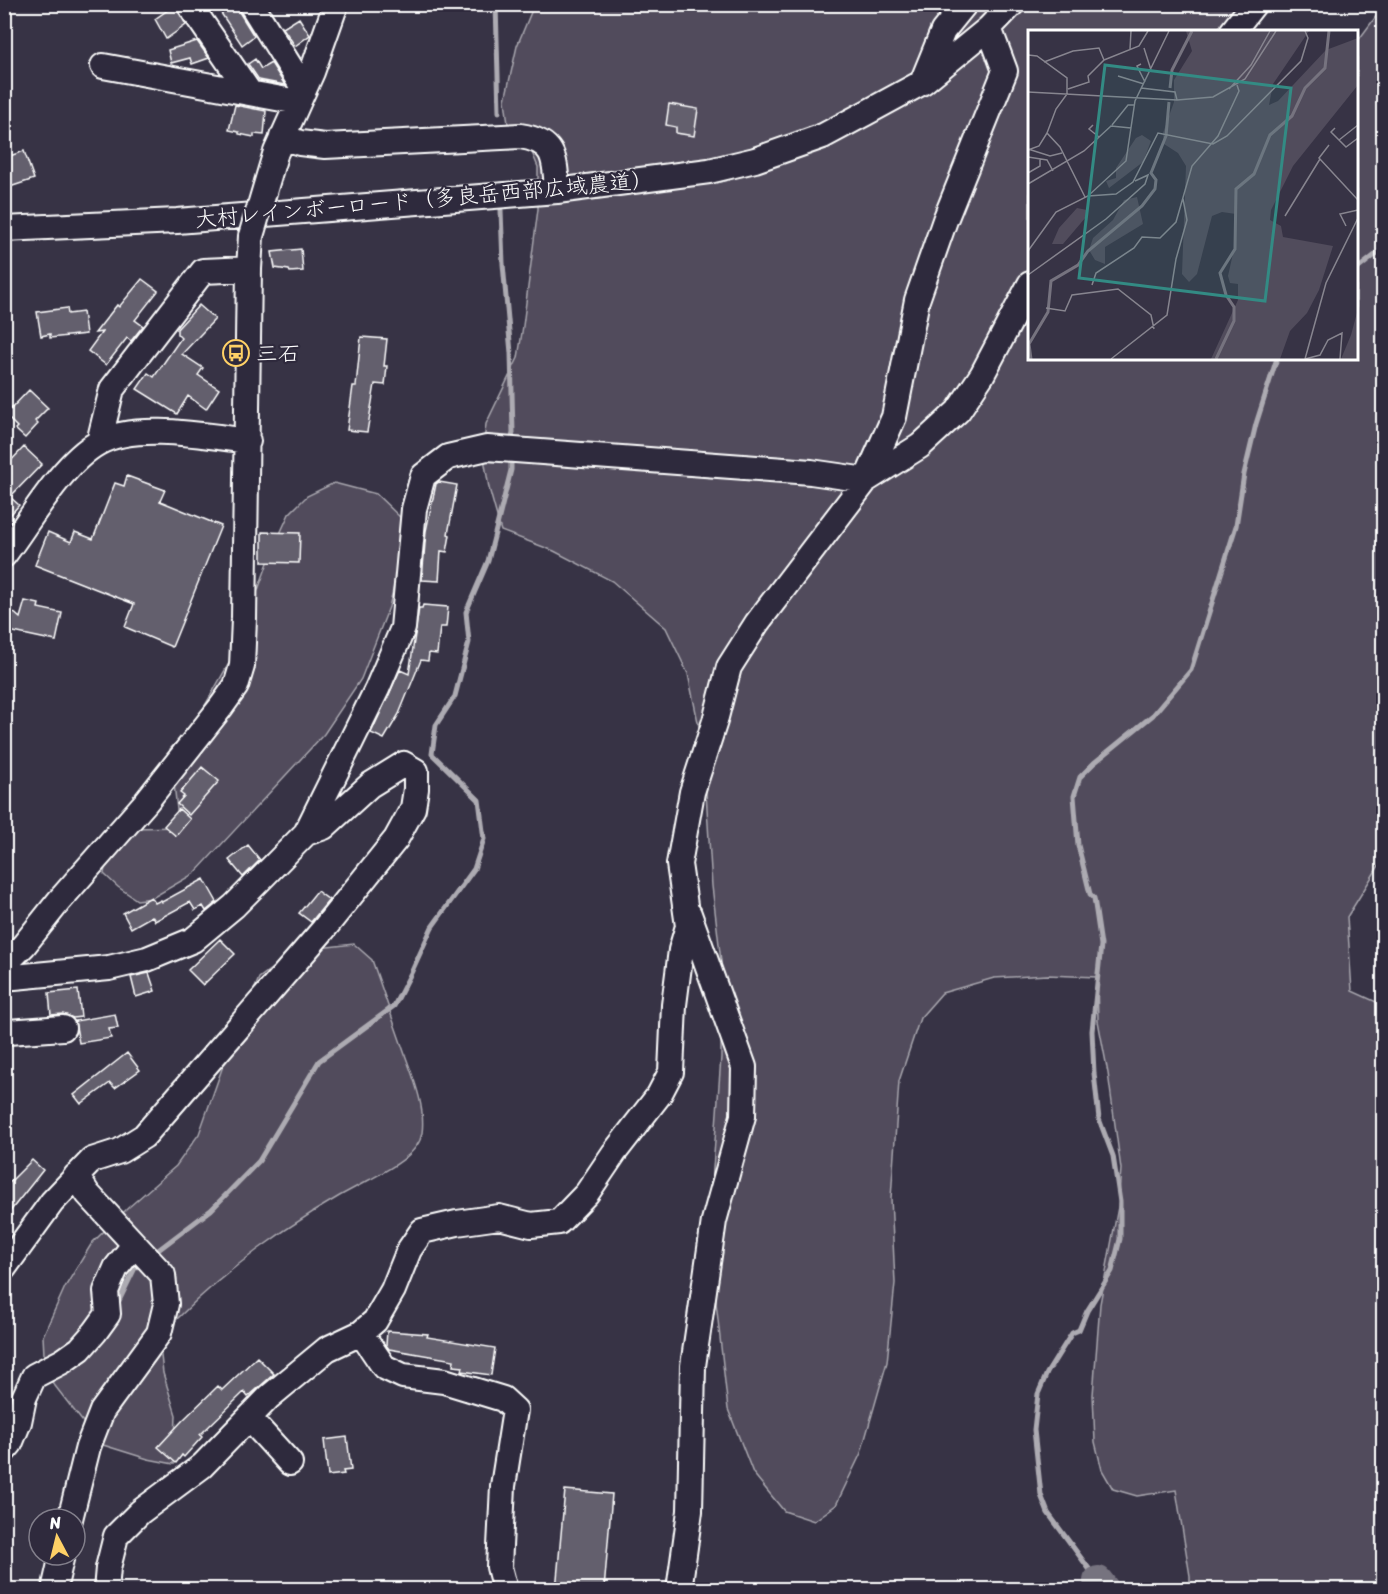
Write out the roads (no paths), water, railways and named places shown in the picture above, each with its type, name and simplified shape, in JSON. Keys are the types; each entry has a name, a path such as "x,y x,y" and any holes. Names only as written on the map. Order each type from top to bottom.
{"street":[{"path":"189,4 250,93"},
{"path":"251,4 301,95"},
{"path":"4,965 24,945 59,901 146,802 236,686 242,666 244,619 251,236 278,146 301,95 336,4"},
{"path":"923,81 943,31 965,4"},
{"name":"大村レインボーロード（多良岳西部広域農道）","path":"4,230 177,221 557,191 709,171 755,160 823,136 923,81 989,28 1012,4"},
{"path":"1234,30 1254,4"},
{"path":"106,1590 108,1568 116,1536 140,1512 202,1466 269,1397 327,1349 361,1333 375,1321 393,1290 409,1250 422,1231 499,1217 531,1225 559,1222 587,1193 614,1153 659,1095 671,1072 674,1005 681,950 688,926 679,864 692,792 715,721 729,667 757,623 866,480 894,417 917,300 945,220 1005,71 989,28"},
{"path":"103,66 250,93 301,95"},
{"path":"278,146 300,143 325,146 520,136 535,138 549,148 555,159 557,191"},
{"path":"99,442 112,389 203,270 249,269"},
{"path":"4,978 109,968 147,959 193,940 234,906 306,833 404,628 414,509 423,476 448,457 487,448 811,472 866,480 920,446 958,411 982,375 1028,286"},
{"path":"4,555 12,529 83,454 99,442 119,435 141,432 187,434 248,441"},
{"path":"4,1268 52,1202 92,1160 120,1151 144,1136 323,930 396,839 413,808 416,771 404,764 370,785 324,827 306,833"},
{"path":"679,1590 690,1511 693,1366 714,1221 743,1116 744,1067 684,900"},
{"path":"4,1029 8,1032 63,1029"},
{"path":"73,1507 78,1483 102,1411 159,1333 166,1304 163,1275 88,1194 76,1176"},
{"path":"4,1450 10,1444 19,1422 24,1398 34,1376 80,1349 95,1332 108,1314 106,1291 116,1268 142,1253"},
{"path":"361,1333 384,1367 403,1376 444,1381 503,1400 515,1410 503,1486 499,1567 505,1590"},
{"path":"249,1418 290,1463"},
{"path":"54,1590 59,1567"}],"waterway":[{"path":"496,4 499,112"},
{"path":"501,210 511,353 513,433 511,442"},
{"path":"1358,268 1384,248"},
{"path":"1098,1581 1048,1513 1041,1495 1034,1430 1038,1394 1047,1373 1072,1333 1079,1330 1087,1311 1112,1271 1120,1239 1120,1202 1113,1156 1099,1119 1094,1073 1092,1031 1101,945 1094,898 1090,894 1078,845 1074,796 1080,777 1153,715 1191,670 1236,526 1244,474 1256,424 1276,360"},
{"path":"153,1254 211,1210 259,1161 319,1061 394,1006 432,927 474,869 484,839 479,800 432,754 436,725 455,696 469,642 466,612 488,561 511,470 511,457"},
{"path":"116,1307 135,1268 143,1262"},
{"path":"1098,1581 1105,1590"}],"place":[{"name":"三石","path":"236,353"}]}
